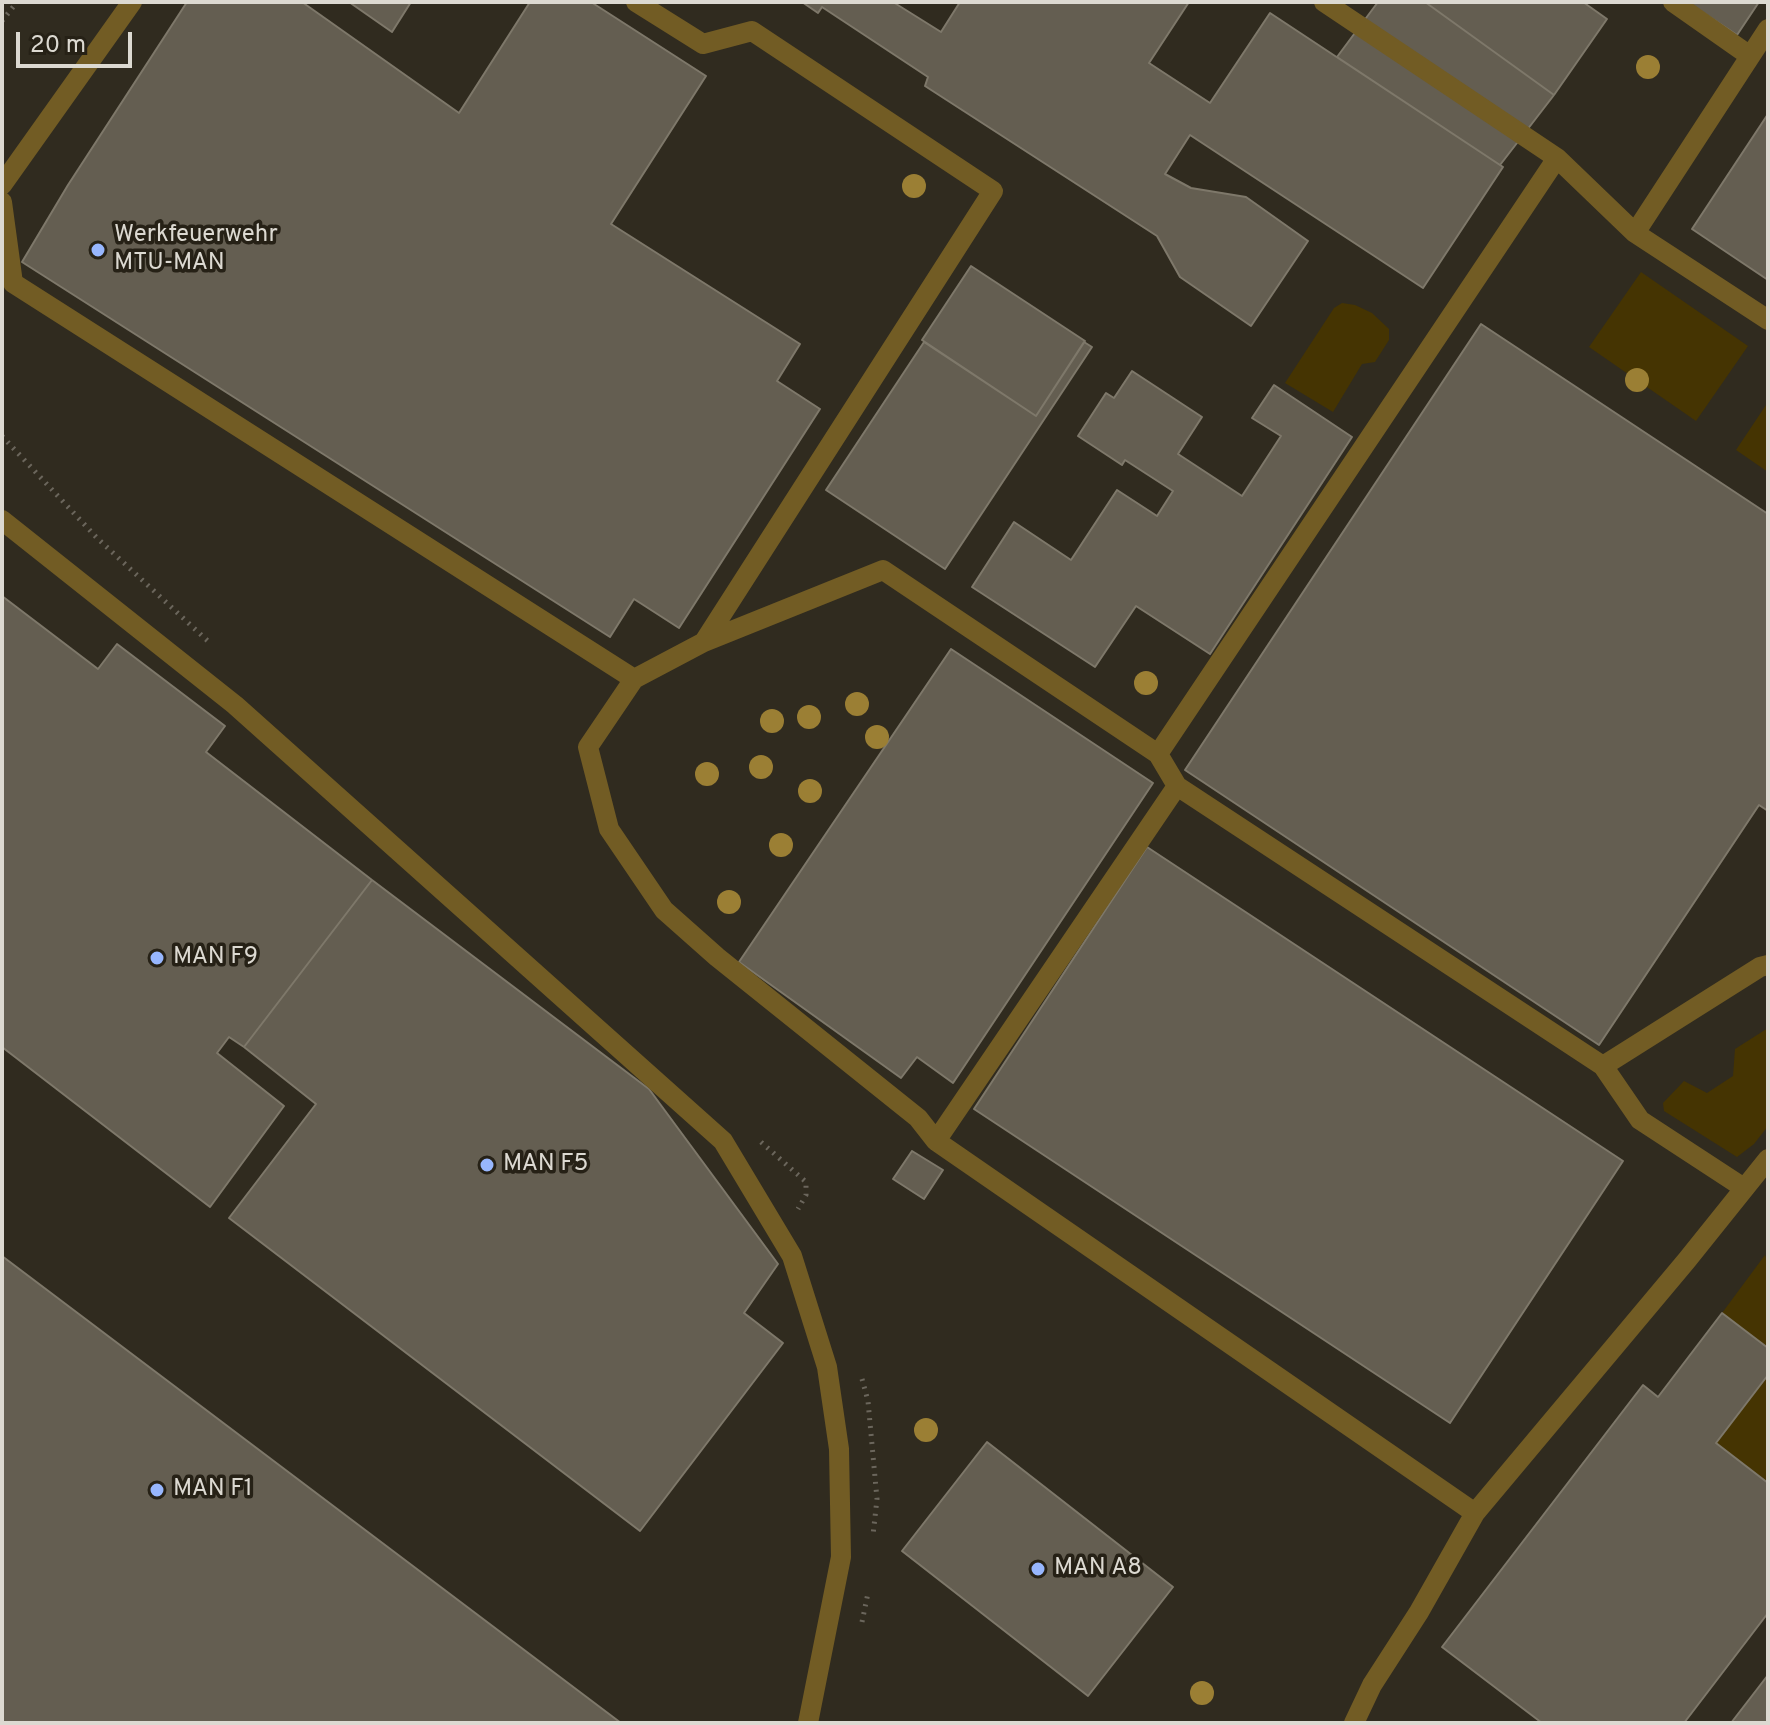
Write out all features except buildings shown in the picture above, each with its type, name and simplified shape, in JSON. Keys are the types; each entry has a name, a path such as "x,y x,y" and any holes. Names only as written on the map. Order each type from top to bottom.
{"lane":[{"path":"2,185 132,2"},
{"path":"636,2 703,44 752,31 993,191 704,642"},
{"path":"1324,2 1557,158 1635,233 1768,320"},
{"path":"1673,2 1750,56"},
{"path":"1635,233 1768,29"},
{"path":"1158,754 1557,158"},
{"path":"2,202 13,283 634,679"},
{"path":"2,520 235,705 723,1141 792,1256 827,1367 839,1449 841,1557 808,1723"},
{"path":"1354,1723 1372,1685 1419,1612 1475,1513 1759,1178 1640,1120 1603,1066 1177,786 1158,754 883,570 704,642 634,679 588,747 609,829 664,910 717,957 918,1118 936,1141 1475,1513"},
{"path":"936,1141 1177,786"},
{"path":"1603,1066 1760,967 1768,965"}],"path":[{"path":"2,21 17,2"}],"shaded area":[{"path":"1641,272 1748,346 1696,421 1589,347"},
{"path":"1342,303 1372,313 1389,329 1389,340 1375,362 1362,364 1333,412 1285,383 1334,308"},
{"path":"1768,402 1768,472 1736,450"},
{"path":"1768,1028 1768,1126 1754,1144 1737,1157 1664,1111 1663,1103 1684,1081 1707,1093 1733,1076 1735,1049"},
{"path":"1765,1255 1768,1264 1768,1348 1722,1313"},
{"path":"1768,1375 1768,1483 1716,1443"}],"place":[{"name":"Werkfeuerwehr MTU-MAN","path":"98,250"},
{"name":"MAN F9","path":"157,958"},
{"name":"MAN F5","path":"487,1165"},
{"name":"MAN F1","path":"157,1490"},
{"name":"MAN A8","path":"1038,1569"}]}
